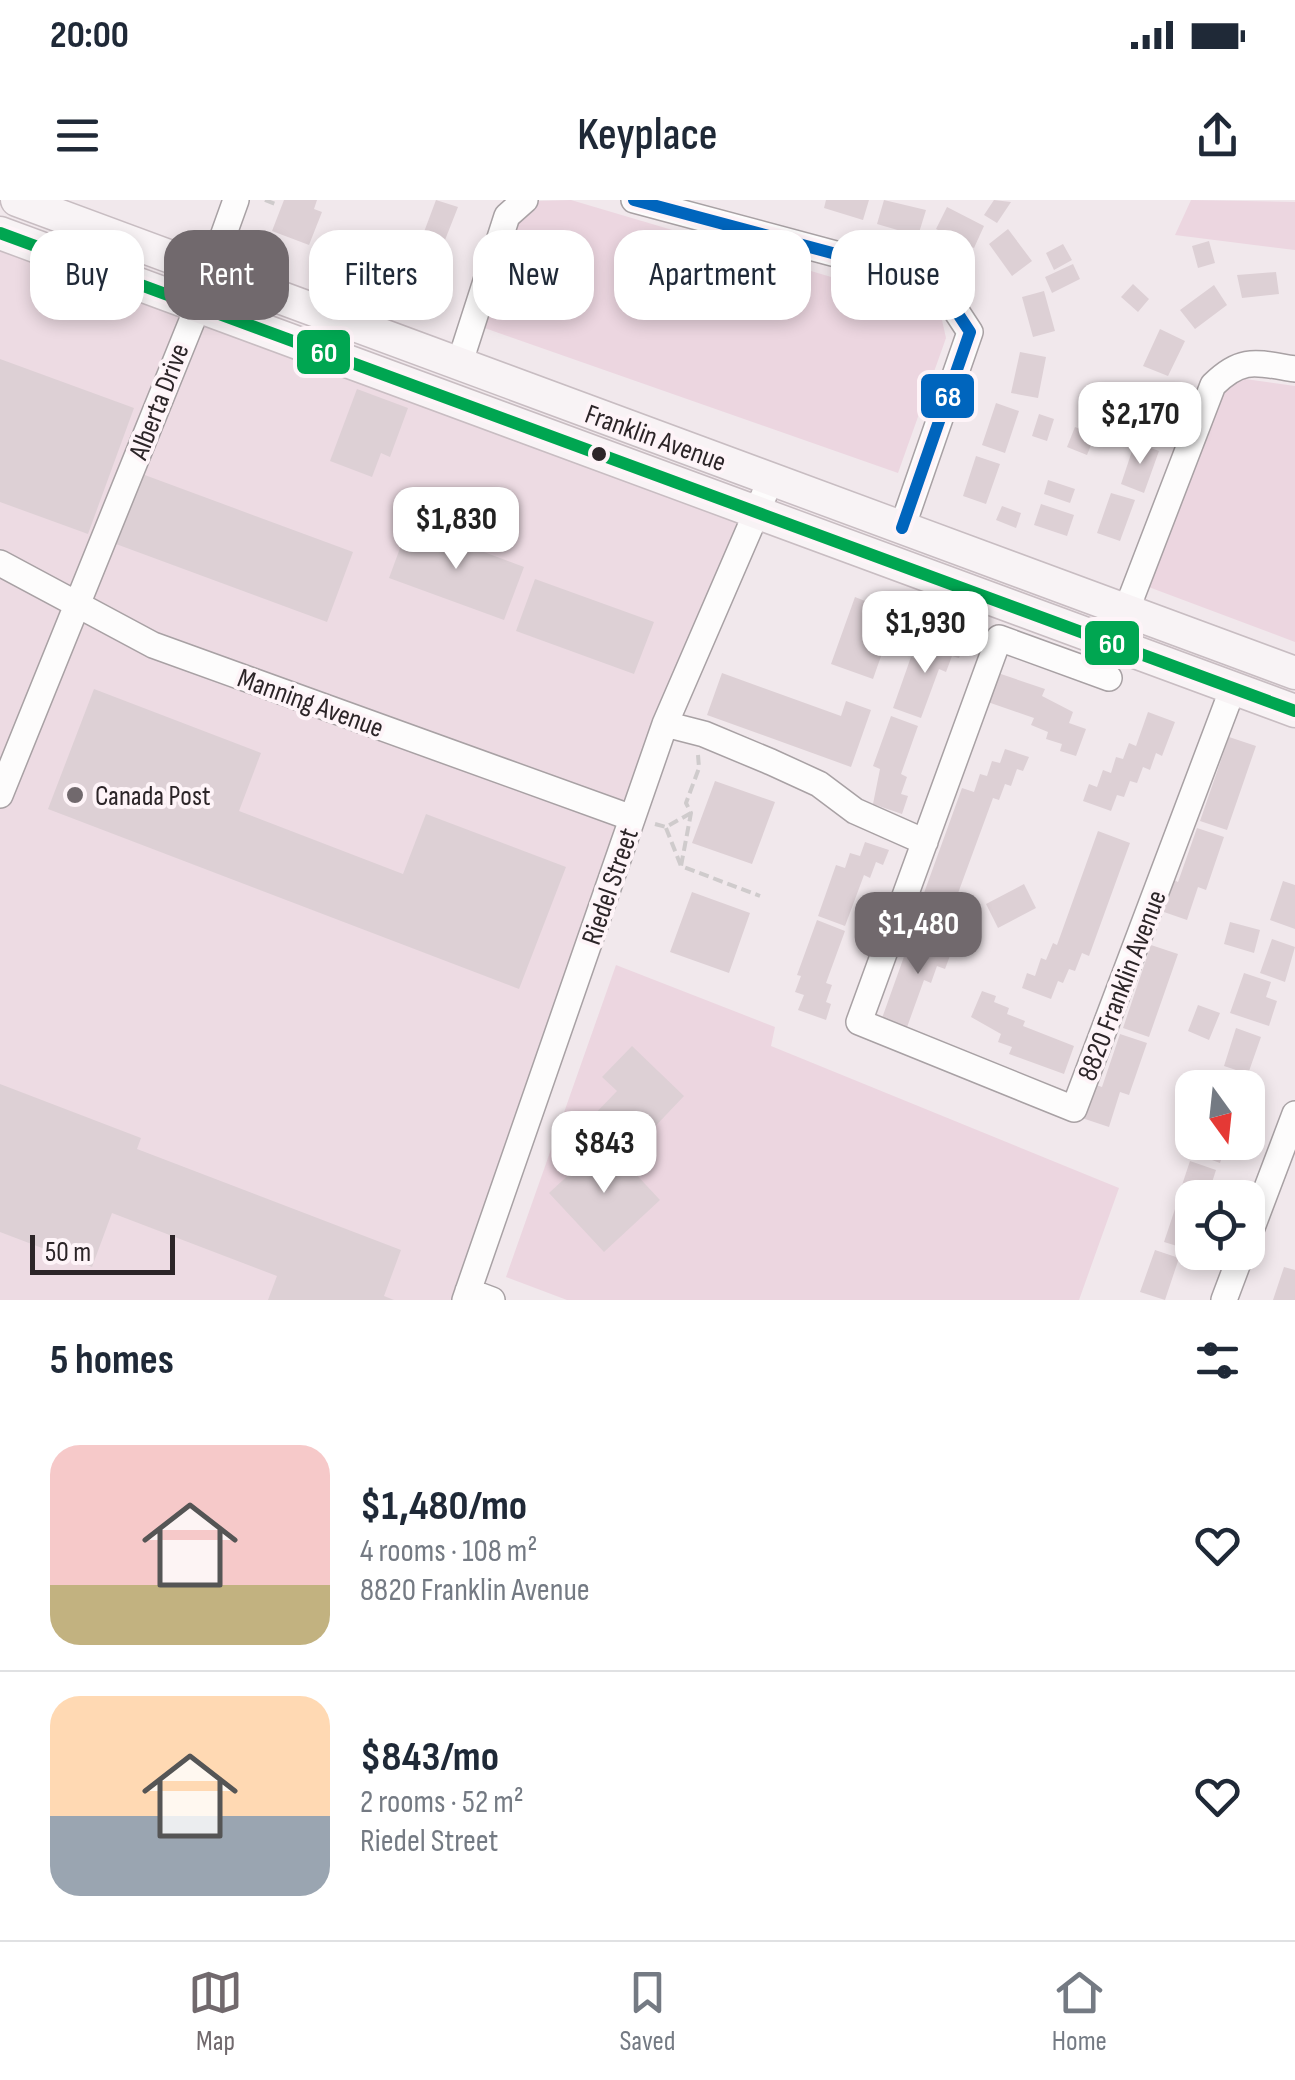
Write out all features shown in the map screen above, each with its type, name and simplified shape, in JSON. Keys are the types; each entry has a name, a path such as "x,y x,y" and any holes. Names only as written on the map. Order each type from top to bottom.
{"main road":[{"name":"Franklin Avenue","path":"18,200 164,256"},
{"name":"Franklin Avenue","path":"0,233 164,293"},
{"name":"Franklin Avenue","path":"289,303 1295,672"},
{"name":"Franklin Avenue","path":"236,320 1295,711"}],"street":[{"name":"Alberta Drive","path":"225,230 236,200"},
{"path":"459,366 507,216 525,200"},
{"path":"634,200 877,265 945,294 970,332 902,528"},
{"name":"Alberta Drive","path":"0,795 192,320"},
{"path":"1113,644 1213,385 1226,372 1248,361 1295,369"},
{"name":"Riedel Street","path":"475,1297 665,724 772,478"},
{"name":"Manning Avenue","path":"0,563 80,602 153,645 632,818"},
{"name":"8820 Franklin Avenue","path":"1109,678 999,638 859,1022 1074,1110 1233,688"},
{"path":"665,724 704,734 771,762 819,784 855,811 925,842"},
{"path":"1265,1193 1295,1114"},
{"path":"1224,1300 1235,1270"}],"path":[{"path":"265,200 276,204"},
{"path":"681,866 691,813 686,803 699,768 696,750"},
{"path":"632,818 666,828 691,813"},
{"path":"666,828 681,866 760,896"}],"shaded area":[{"path":"571,200 672,230 614,230 614,320 811,320 811,271 831,277 831,320 942,320 946,338 898,473 479,326 481,320 594,320 594,230 516,230 522,215 537,201"},
{"path":"1191,200 1295,202 1295,250 1175,235"},
{"path":"0,233 30,244 30,320 144,320 144,286 164,293 164,320 236,320 758,512 463,1300 0,1300"},
{"path":"1238,378 1295,386 1295,642 1146,586 1220,391"},
{"path":"616,965 775,1027 771,1046 1119,1188 1079,1300 567,1300 506,1277"}],"building":[{"path":"284,200 317,200 314,209 322,212 315,230 309,230 309,245 289,237 289,230 272,230"},
{"path":"436,200 458,207 449,230 425,230"},
{"path":"826,200 869,200 863,220 824,208"},
{"path":"884,200 926,210 920,230 898,230 877,224"},
{"path":"994,200 1011,202 997,223 984,215"},
{"path":"947,207 984,226 975,246 975,230 936,229"},
{"path":"1008,229 1032,261 1012,276 989,244"},
{"path":"1209,241 1215,263 1198,268 1192,246"},
{"path":"1063,244 1072,260 1054,270 1046,253"},
{"path":"1073,264 1080,279 1052,293 1045,277"},
{"path":"1276,272 1279,294 1242,298 1237,275"},
{"path":"1133,284 1149,299 1138,312 1121,297"},
{"path":"1214,285 1227,305 1195,329 1180,310"},
{"path":"1044,291 1055,331 1033,337 1022,297"},
{"path":"1160,329 1185,341 1168,376 1143,366"},
{"path":"1020,352 1046,357 1038,398 1011,393"},
{"path":"0,359 134,408 88,534 0,502"},
{"path":"1137,382 1178,398 1163,436 1140,430 1146,410 1128,404"},
{"path":"357,389 408,408 390,457 381,453 372,477 330,461"},
{"path":"996,403 1019,411 1005,453 982,445"},
{"path":"1039,414 1054,419 1047,441 1032,436"},
{"path":"1075,427 1095,435 1087,455 1067,447"},
{"path":"1135,442 1159,451 1144,493 1121,484"},
{"path":"976,456 1000,464 986,504 963,496"},
{"path":"142,474 353,552 327,622 116,544"},
{"path":"1048,480 1075,489 1070,503 1044,494"},
{"path":"1111,493 1135,500 1120,541 1097,533"},
{"path":"1041,504 1074,515 1067,536 1034,525"},
{"path":"1002,506 1021,513 1016,528 996,520"},
{"path":"409,524 524,567 504,620 389,578"},
{"path":"535,579 654,622 634,674 516,631"},
{"path":"855,597 875,605 877,598 899,605 873,679 831,664"},
{"path":"940,636 964,645 959,658 952,656 946,672 939,669 921,718 893,708 911,657 921,661 926,646 935,649"},
{"path":"992,671 1045,689 1042,696 1073,712 1069,723 1086,729 1076,756 1060,751 1062,744 1046,739 1048,732 1031,725 1034,718 982,700"},
{"path":"722,673 841,716 846,701 871,710 851,767 707,715"},
{"path":"94,689 261,753 239,811 403,874 426,814 566,867 519,989 48,809"},
{"path":"1148,712 1175,722 1162,756 1156,753 1150,770 1143,767 1137,783 1130,781 1124,797 1117,795 1111,811 1083,801 1089,784 1097,787 1103,770 1111,773 1116,757 1123,759 1129,743 1136,746"},
{"path":"891,716 918,726 901,774 907,777 901,794 908,796 902,814 873,804 880,769 873,766"},
{"path":"1229,737 1256,746 1227,830 1200,821"},
{"path":"1005,749 1029,757 1023,771 1017,769 1011,786 1005,784 999,800 993,798 950,915 920,904 962,788 974,792 980,774 987,776 992,761 1000,763"},
{"path":"715,781 775,802 752,864 692,843"},
{"path":"1197,828 1224,837 1206,890 1198,887 1187,920 1161,911 1172,879 1178,882"},
{"path":"1098,831 1130,843 1089,956 1082,953 1075,971 1069,969 1063,983 1058,981 1051,999 1022,988 1027,973 1035,976 1041,958 1046,960 1053,943 1057,945"},
{"path":"865,842 889,850 883,865 876,862 870,878 864,875 845,926 818,916 836,865 845,868 850,853 860,856"},
{"path":"1283,881 1295,885 1295,929 1270,920"},
{"path":"1024,884 1036,908 998,928 986,904"},
{"path":"692,892 750,913 729,973 670,952"},
{"path":"817,920 845,931 826,983 832,985 826,1002 831,1004 826,1020 798,1010 804,995 795,992 801,976 797,975"},
{"path":"1230,922 1260,930 1254,953 1224,944"},
{"path":"935,930 964,940 958,956 951,953 945,969 937,966 931,983 924,980 906,1030 881,1021 906,951 918,956 923,943 929,945"},
{"path":"1272,939 1295,947 1285,982 1260,973"},
{"path":"1151,945 1178,954 1149,1037 1123,1028"},
{"path":"1244,973 1271,982 1266,997 1277,1001 1269,1026 1230,1013"},
{"path":"982,991 996,996 994,1002 1009,1008 1007,1014 1025,1021 1023,1026 1074,1046 1064,1074 1009,1054 1012,1047 998,1042 1001,1034 971,1017"},
{"path":"1198,1005 1220,1013 1209,1040 1188,1031"},
{"path":"1236,1028 1261,1037 1249,1070 1224,1066"},
{"path":"1120,1034 1147,1043 1129,1095 1120,1092 1109,1127 1082,1118 1093,1084 1102,1087"},
{"path":"632,1046 684,1096 629,1154 591,1118 617,1091 602,1077"},
{"path":"0,1084 141,1138 137,1149 401,1250 384,1296 394,1300 268,1300 277,1276 112,1213 92,1267 0,1232"},
{"path":"605,1141 660,1200 604,1252 549,1193"},
{"path":"1190,1161 1216,1170 1213,1180 1184,1180"},
{"path":"1175,1209 1175,1245 1164,1242"},
{"path":"1155,1250 1175,1257 1165,1300 1140,1292"},
{"path":"1284,1267 1295,1270 1295,1300 1273,1300"}],"transit line":[{"name":"68","path":"634,200 877,265 945,294 970,332 902,528"},
{"name":"60","path":"0,233 1295,711"}],"place":[{"name":"Canada Post","path":"75,795"}]}
